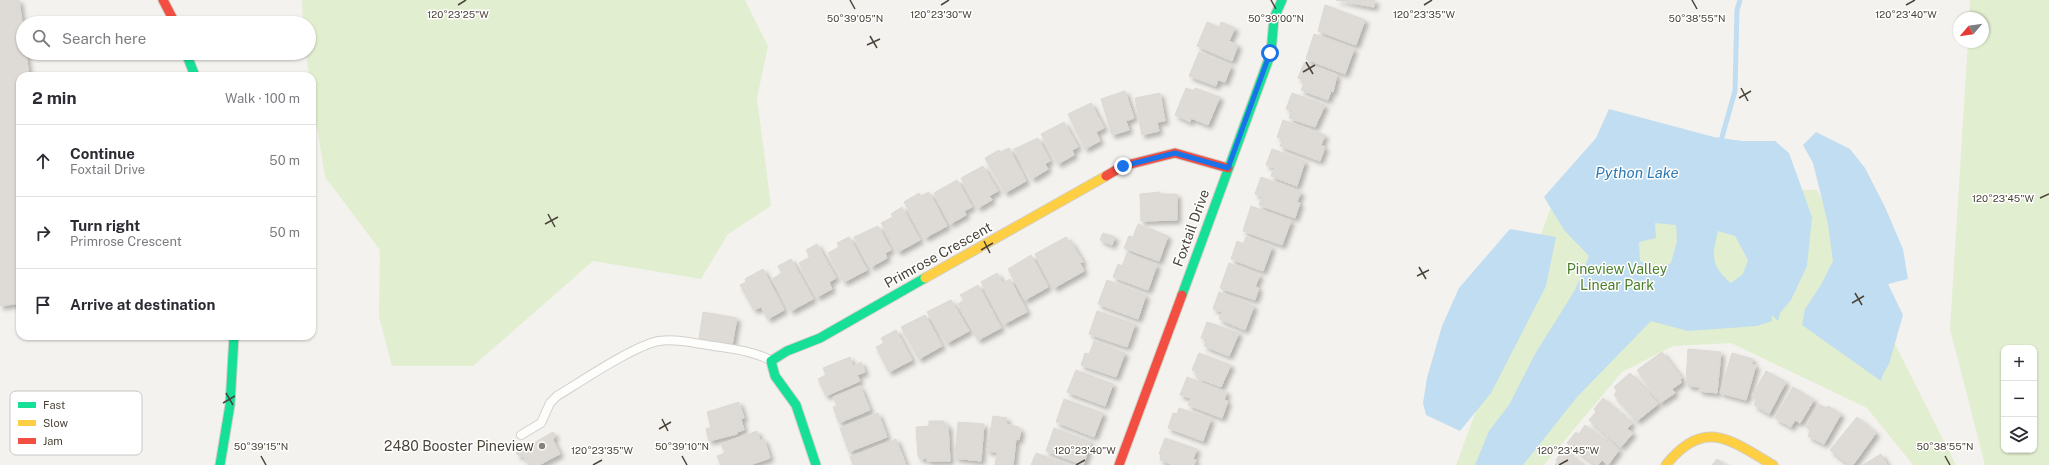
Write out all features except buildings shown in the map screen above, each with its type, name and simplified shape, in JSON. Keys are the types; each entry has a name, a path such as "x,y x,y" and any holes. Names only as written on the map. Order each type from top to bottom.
{"street":[{"path":"163,0 171,16"},
{"name":"Foxtail Drive","path":"1119,465 1270,53 1274,18 1282,0"},
{"path":"189,60 193,72"},
{"name":"Primrose Crescent","path":"771,361 787,351 820,338 1123,166 1175,153 1228,168"},
{"path":"220,465 230,405 234,340"},
{"path":"771,361 775,376 796,405 816,465"},
{"path":"1666,465 1682,447 1703,436 1725,438 1773,465"}],"lane":[{"path":"521,435 541,423 550,403 558,396 625,356 652,343 669,340 718,347 757,354 771,361"}],"green space":[{"path":"302,0 745,0 768,46 757,98 771,206 728,234 701,279 593,261 473,366 392,366 379,317 380,250 325,177 316,122 316,72 308,72 307,60 316,60 316,16 303,16"},
{"path":"1970,0 2049,0 2049,465 1985,465 1950,329 1968,48 1989,48 1989,12 1969,12"},
{"name":"Pineview Valley Linear Park","path":"1817,190 1956,465 1913,465 1867,408 1731,343 1673,346 1622,372 1544,465 1456,465 1557,191"}],"water":[{"name":"Python Lake","path":"1609,109 1714,137 1742,141 1775,141 1789,153 1812,217 1807,266 1791,300 1780,313 1778,321 1772,315 1772,321 1757,326 1688,331 1651,321 1577,397 1523,465 1475,465 1489,431 1509,405 1535,354 1575,290 1589,256 1564,230 1544,197 1596,138","holes":["1655,223 1676,225 1677,241 1671,263 1657,269 1640,261 1639,242 1656,238","1718,231 1735,236 1748,260 1743,274 1731,283 1719,271 1714,260"]},
{"path":"1816,132 1850,149 1865,168 1885,207 1903,249 1908,279 1888,284 1903,315 1889,364 1881,381 1802,325 1805,309 1821,285 1833,261 1828,224 1813,163 1803,145"},
{"path":"1510,229 1556,237 1546,286 1491,393 1460,431 1426,415 1423,403 1427,378 1442,326 1459,288"}],"waterway":[{"path":"1720,144 1735,91 1737,10 1740,0"}],"traffic: fast":[{"path":"1182,295 1271,53 1274,18 1282,0"},
{"path":"189,60 193,72"},
{"path":"816,465 796,405 775,376 771,361 787,351 820,338 925,278"},
{"path":"220,465 230,405 234,340"}],"traffic: slow":[{"path":"925,278 1106,176"},
{"path":"1666,465 1680,450 1693,441 1705,437 1730,441 1773,465"}],"traffic: jam":[{"path":"163,0 171,16"},
{"path":"1106,176 1123,166 1175,153 1228,168"},
{"path":"1119,465 1182,295"}],"place":[{"name":"2480 Booster Pineview","path":"542,446"}],"route":[{"path":"1123,166 1175,153 1228,168 1270,53"}]}
